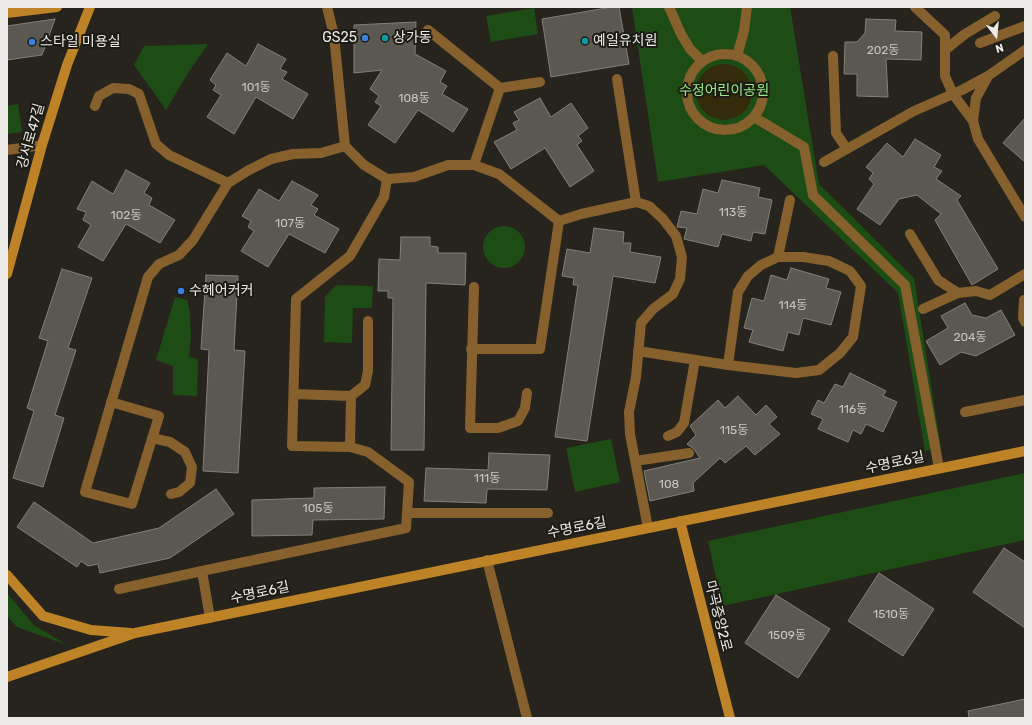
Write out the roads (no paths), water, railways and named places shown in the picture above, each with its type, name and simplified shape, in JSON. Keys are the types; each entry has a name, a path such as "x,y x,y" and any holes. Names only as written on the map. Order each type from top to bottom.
{"street":[{"path":"7,13 57,7"},
{"name":"강서로47길","path":"7,274 42,145 67,65 90,7"},
{"path":"327,7 334,35 345,146 364,165 387,179 414,177 448,165 474,165 499,174 559,221"},
{"path":"669,7 681,34 690,49 702,61"},
{"path":"738,56 744,31 747,7"},
{"path":"915,7 945,35 945,76 953,94 973,121 978,139 1025,217"},
{"path":"945,50 965,34 995,16"},
{"path":"980,43 1025,26"},
{"path":"428,30 500,88 540,82"},
{"path":"824,162 914,111 953,94 988,76 1025,50"},
{"path":"725,54 738,56 748,62 757,71 762,82 763,94 760,106 754,117 744,125 733,129 720,130 708,126 697,119 690,108 688,102 687,82 693,71 702,61 713,55 725,54"},
{"path":"833,56 836,132 847,149"},
{"path":"973,121 976,98 988,76"},
{"path":"617,79 636,202"},
{"path":"95,106 99,96 113,88 129,89 139,94 156,144 169,155 228,183"},
{"path":"474,165 500,88"},
{"path":"754,117 804,147 813,195 905,285 939,468"},
{"path":"7,150 42,145"},
{"path":"111,402 159,416 132,504 85,492 111,402 148,277 159,264 179,255 193,240 228,183 271,159 293,154 321,153 345,146"},
{"path":"119,589 406,528 409,482 368,452 350,447 292,446 296,299 350,256 384,197 387,179"},
{"path":"778,257 790,200"},
{"path":"559,221 581,214 636,202 649,206 663,219 676,236 682,257 680,279 673,294 653,309 641,323 636,377 629,412 630,434 648,528"},
{"path":"471,349 540,349 559,221"},
{"path":"910,234 938,280 958,293"},
{"path":"638,351 728,365 796,373 819,370 840,353 853,338 861,286 850,271 829,261 803,257 778,257 761,265 748,276 738,292 728,365"},
{"path":"923,309 958,293 976,290 990,295 1025,274"},
{"path":"474,287 471,349 470,428 498,428 518,421 525,408 527,393"},
{"path":"1024,300 1023,318 1025,322"},
{"path":"294,394 351,396 365,384 368,371 368,321"},
{"path":"668,436 676,432 684,423 695,360"},
{"path":"350,447 351,396"},
{"path":"965,412 1025,400"},
{"path":"152,438 170,442 185,452 192,467 190,482 179,492 171,494"},
{"name":"수명로6길","path":"135,633 1025,451"},
{"path":"635,461 689,453"},
{"path":"407,513 548,513"},
{"name":"마곡중앙2로","path":"680,521 730,718"},
{"path":"487,560 527,718"},
{"path":"202,571 210,618"},
{"path":"7,575 43,616 92,630 135,633"},
{"path":"7,677 135,633"}],"place":[{"name":"GS25","path":"365,38"},
{"name":"상가동","path":"385,38"},
{"name":"예일유치원","path":"585,41"},
{"name":"스타일 미용실","path":"32,42"},
{"name":"수헤어커커","path":"181,291"}],"park label":[{"name":"수정어린이공원","path":"724,91"}]}
